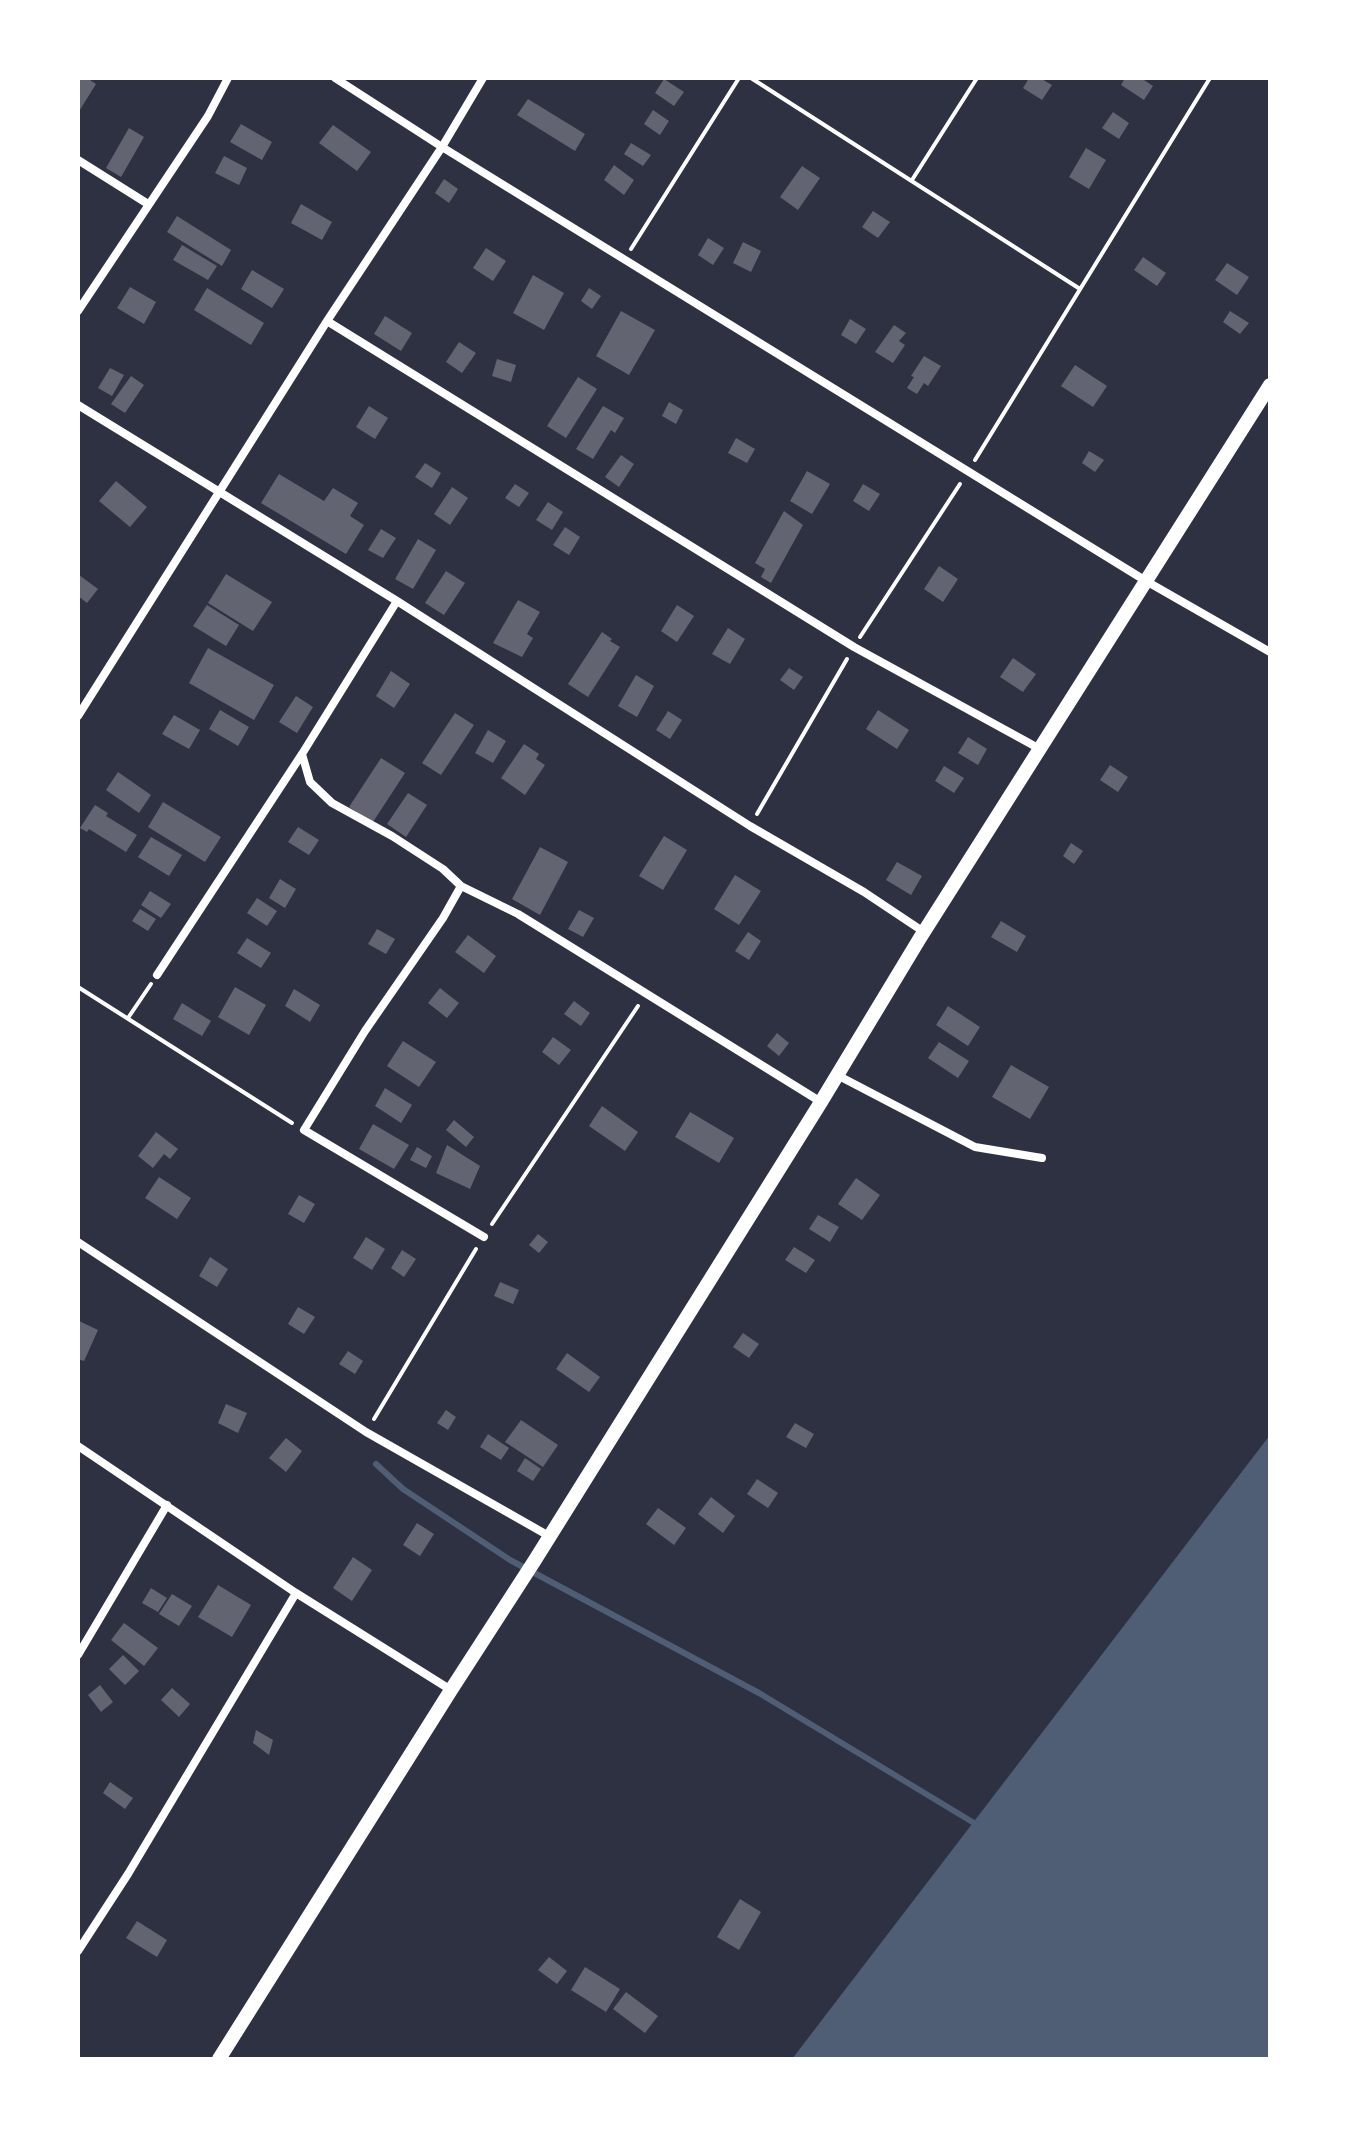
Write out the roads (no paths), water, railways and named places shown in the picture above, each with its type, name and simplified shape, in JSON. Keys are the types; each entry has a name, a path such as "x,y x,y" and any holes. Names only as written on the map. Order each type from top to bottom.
{"street":[{"path":"78,311 208,116 228,78"},
{"path":"335,78 1146,581 1270,652"},
{"path":"78,716 483,78"},
{"path":"78,160 148,204"},
{"path":"327,321 854,647 1040,749"},
{"path":"219,2059 1270,385"},
{"path":"78,405 220,490 665,773 864,892 924,932"},
{"path":"157,975 302,754 397,601"},
{"path":"302,754 310,782 332,803 392,836 443,869 461,886 518,914 821,1102"},
{"path":"461,886 304,1130 484,1237"},
{"path":"837,1075 975,1147 1042,1158"},
{"path":"78,1242 366,1432 549,1536"},
{"path":"78,1446 296,1593 451,1690"},
{"path":"78,1655 167,1505"},
{"path":"78,1951 128,1874 296,1593"},
{"path":"78,1930 88,1936"}],"water":[{"path":"1270,1435 1270,2059 792,2059"}],"waterway":[{"path":"376,1464 403,1489 510,1560 759,1693 979,1826"}]}
